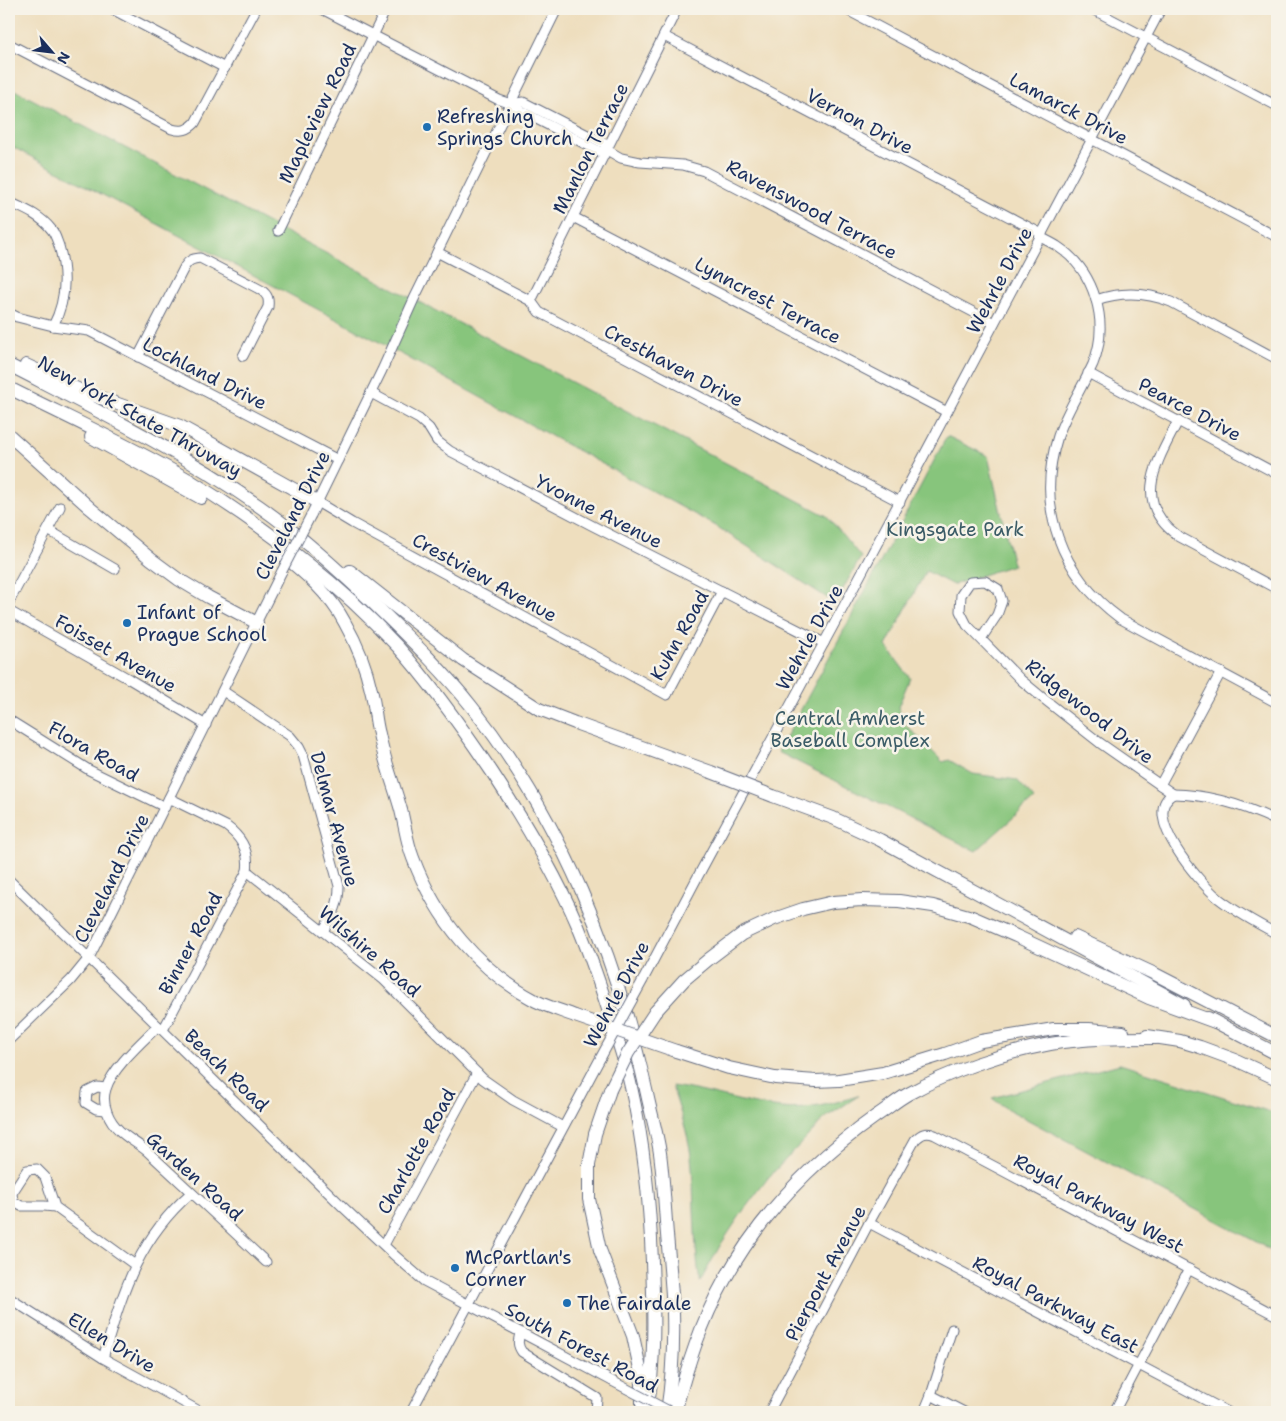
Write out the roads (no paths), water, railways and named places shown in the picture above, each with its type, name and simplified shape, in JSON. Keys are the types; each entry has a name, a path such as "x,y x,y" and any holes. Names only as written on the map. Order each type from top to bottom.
{"highway":[{"path":"9,357 84,392 180,426 317,502"},
{"name":"New York State Thruway","path":"9,365 145,436 207,471 261,507 306,542 335,566 416,644 472,707 518,772 552,830 584,896 614,974 640,1063 660,1152 673,1314 672,1376 667,1412"},
{"path":"9,389 45,412 207,501 259,535 304,572 328,597 345,621 358,649 371,689 378,734 402,813 412,857 430,895 448,926 466,947 517,990 538,1002 676,1051 738,1070 776,1078 816,1081 840,1080 883,1073 981,1041 1054,1029 1089,1029 1180,1041 1238,1061 1277,1079"},
{"name":"New York State Thruway","path":"9,389 123,444 189,480 261,527 309,564 356,605 398,647 468,736 504,791 559,885 578,927 606,1000 631,1086 642,1153 651,1235 653,1351 651,1384 646,1412"},
{"path":"9,435 90,508 171,574 208,597 257,623"},
{"path":"306,542 341,564 463,660 539,709 833,818 880,840 1014,914 1277,1054"},
{"path":"642,1412 642,1378 633,1336 600,1250 590,1199 589,1166 595,1134 610,1090 628,1053 655,1012 684,980 742,934 774,919 833,902 862,900 900,901 933,906 972,917 1149,998 1215,1022"},
{"path":"1014,914 1120,957 1277,1037"},
{"path":"673,1412 699,1335 723,1282 744,1249 772,1210 800,1179 831,1150 858,1129 907,1095 950,1074 1006,1055 1051,1044 1094,1040 1156,1038"}],"street":[{"path":"112,9 225,68"},
{"path":"9,44 172,129 184,130 195,123 256,9"},
{"name":"Ravenswood Terrace","path":"322,9 499,100 511,104 519,110 562,128 601,152 607,150 621,158 640,162 683,165 704,171 994,324"},
{"name":"Mapleview Road","path":"278,231 386,9"},
{"name":"Cleveland Drive","path":"9,1040 71,980 89,958 338,460 437,252 557,9"},
{"name":"Manlon Terrace","path":"531,301 677,9"},
{"name":"Lamarck Drive","path":"845,9 1277,237"},
{"path":"1092,9 1277,106"},
{"name":"Wehrle Drive","path":"411,1412 696,878 900,502 1161,9"},
{"name":"Vernon Drive","path":"664,36 1041,235 1077,264 1085,275 1096,300 1100,315 1097,352 1063,424 1052,461 1050,477 1051,506 1055,527 1067,558 1085,586 1108,610 1126,622 1277,703"},
{"path":"9,202 38,216 51,229 57,242 61,255 64,282 60,310 54,324"},
{"name":"Lynncrest Terrace","path":"573,217 947,412"},
{"name":"Cresthaven Drive","path":"437,252 531,301 539,312 900,502"},
{"path":"138,357 184,266 189,261 200,258 261,290 267,296 268,307 243,356"},
{"path":"1096,300 1124,294 1146,294 1159,297 1277,359"},
{"name":"Lochland Drive","path":"9,313 17,317 90,331 338,460"},
{"name":"Pearce Drive","path":"1088,372 1277,474"},
{"name":"Yvonne Avenue","path":"371,393 419,419 437,441 450,451 824,643"},
{"path":"1178,420 1157,462 1152,477 1152,497 1159,516 1178,536 1277,589"},
{"name":"Crestview Avenue","path":"317,502 638,679"},
{"path":"9,602 60,507"},
{"path":"48,530 115,569"},
{"name":"Ridgewood Drive","path":"981,639 997,615 1002,601 998,589 985,581 970,582 961,595 960,611 967,625 1021,680 1044,699 1100,743 1173,794"},
{"name":"Kuhn Road","path":"638,679 667,695 722,591"},
{"name":"Foisset Avenue","path":"9,611 130,679 206,725"},
{"path":"1160,785 1221,672"},
{"name":"Delmar Avenue","path":"223,691 290,736 299,746 303,755 339,886 336,910 323,931"},
{"name":"Flora Road","path":"9,720 89,770 167,802"},
{"path":"1277,821 1230,803 1189,794 1173,794 1168,797 1163,812 1174,844 1205,886 1235,911 1277,934"},
{"path":"167,802 226,826 233,831 240,838 248,856 247,871"},
{"name":"Wilshire Road","path":"247,871 384,980 483,1079 513,1100 563,1127"},
{"name":"Binner Road","path":"160,1028 247,871"},
{"name":"Beach Road","path":"9,880 343,1207 424,1280"},
{"path":"106,1110 106,1088 114,1072 160,1028"},
{"name":"Charlotte Road","path":"384,1245 477,1073"},
{"name":"Garden Road","path":"106,1088 97,1087 87,1092 86,1103 96,1109 106,1110 113,1124 120,1131 148,1152 266,1262"},
{"name":"Royal Parkway West","path":"910,1149 920,1135 924,1133 935,1135 1277,1316"},
{"name":"Pierpont Avenue","path":"769,1412 910,1149"},
{"path":"55,1207 44,1177 37,1169 27,1170 12,1193 13,1201 22,1206 55,1207 136,1265"},
{"path":"103,1358 125,1288 136,1265 153,1234 175,1207 191,1193"},
{"name":"Royal Parkway East","path":"869,1223 1228,1412"},
{"path":"1114,1412 1189,1269"},
{"name":"South Forest Road","path":"424,1280 520,1333 673,1412"},
{"name":"Ellen Drive","path":"9,1298 103,1358 201,1412"},
{"path":"924,1412 952,1329"},
{"path":"520,1333 518,1347 522,1352 597,1398 596,1412"},
{"path":"931,1395 964,1412"}],"place":[{"name":"Refreshing Springs Church","path":"427,127"},
{"name":"Infant of Prague School","path":"127,623"},
{"name":"McPartlan's Corner","path":"455,1268"},
{"name":"The Fairdale","path":"567,1303"}],"park label":[{"name":"Kingsgate Park","path":"955,529"},
{"name":"Central Amherst Baseball Complex","path":"850,729"}]}
